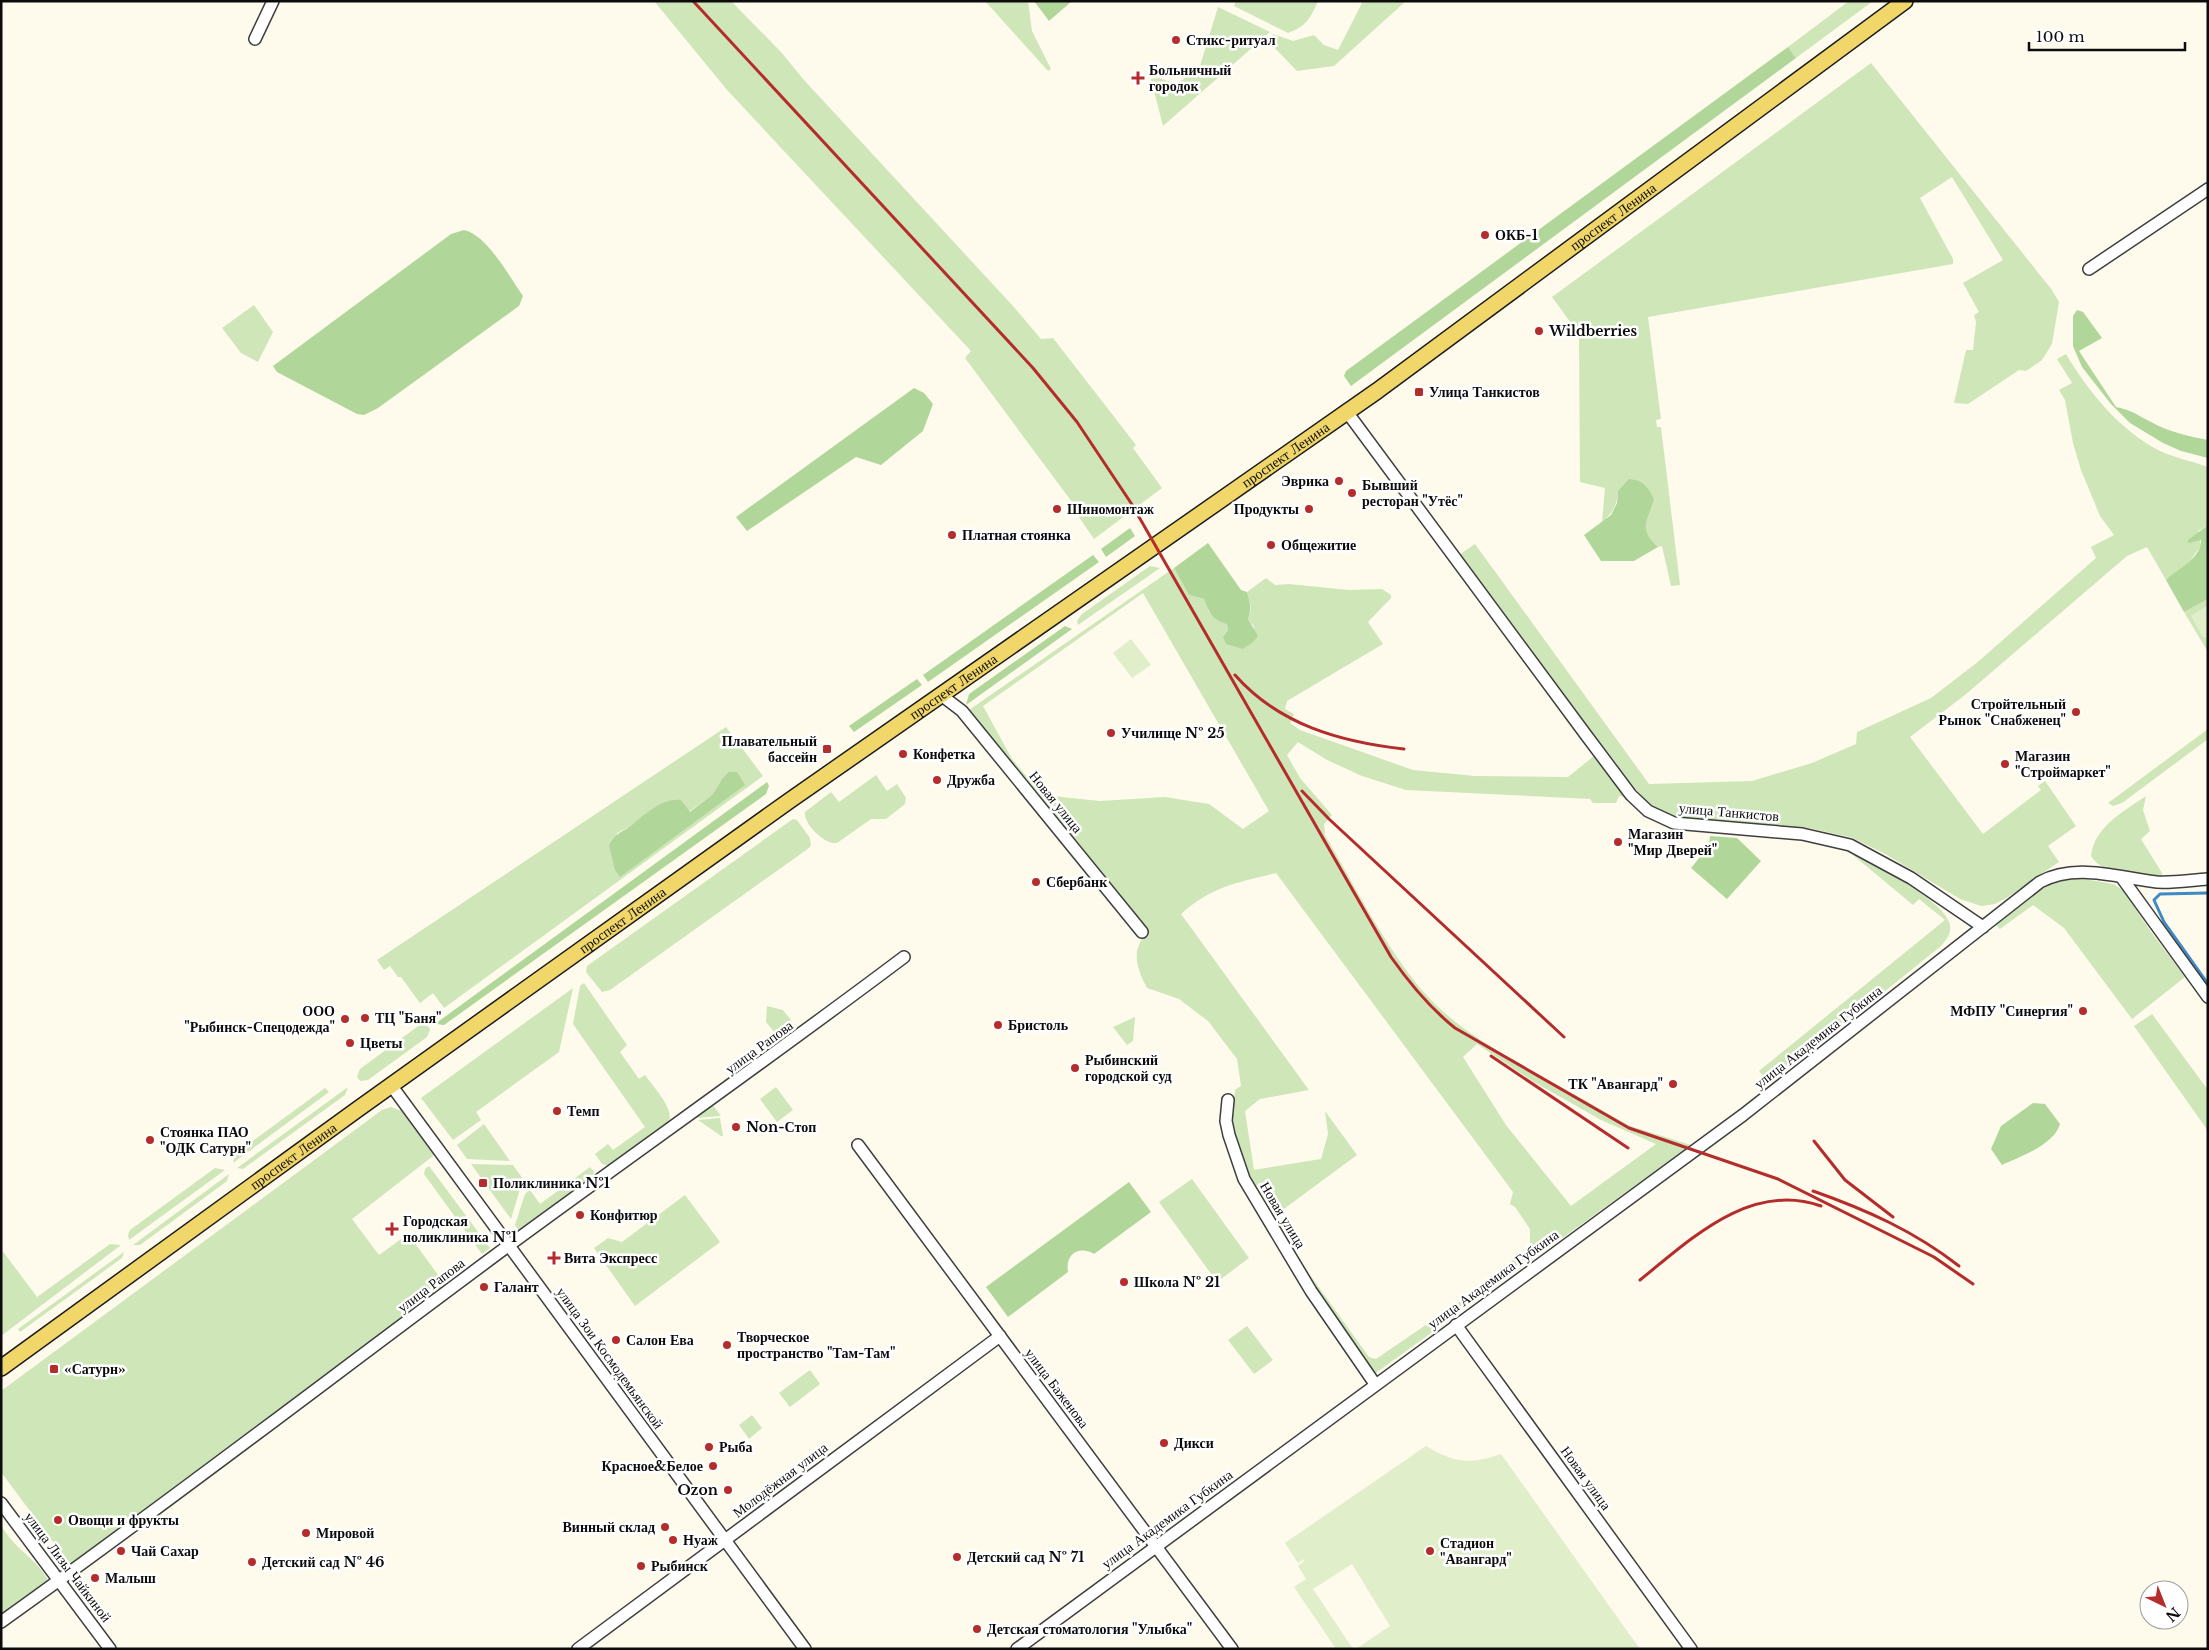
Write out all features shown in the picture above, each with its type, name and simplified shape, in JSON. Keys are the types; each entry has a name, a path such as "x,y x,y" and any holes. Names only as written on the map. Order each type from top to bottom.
{"main road":[{"name":"проспект Ленина","path":"1,1368 391,1085 941,695 1347,412 1905,1"}],"street":[{"path":"255,39 273,1"},
{"path":"2089,269 2208,189"},
{"name":"улица Танкистов","path":"1347,412 1586,735 1632,795 1648,811 1674,823 1802,834 1850,845 1899,871 1983,927"},
{"name":"Новая улица","path":"941,695 962,711 1142,932"},
{"path":"1983,927 2051,876 2082,872 2160,882 2208,879"},
{"path":"2122,878 2208,998"},
{"name":"улица Академика Губкина","path":"1017,1649 1374,1384 1743,1115 1983,927"},
{"name":"улица Рапова","path":"1,1622 683,1118 755,1069 904,957"},
{"name":"улица Зои Космодемьянской","path":"391,1085 805,1649"},
{"name":"Новая улица","path":"1228,1100 1226,1121 1244,1179 1311,1291 1374,1384"},
{"name":"улица Баженова","path":"858,1144 1232,1649"},
{"name":"Новая улица","path":"1456,1325 1691,1649"},
{"name":"Молодёжная улица","path":"578,1649 1000,1336"},
{"name":"улица Лизы Чайкиной","path":"1,1503 110,1649"}],"green space":[{"path":"654,1 731,1 781,52 804,80 1013,306 1041,339 1053,338 1136,445 1133,448 1162,488 1094,539 1070,504 1072,502 965,358 971,351 728,91"},
{"path":"985,1 1028,1 1032,31 1051,69 1048,71"},
{"path":"1034,1 1072,1 1049,21"},
{"path":"1236,1 1318,1 1307,21 1299,28 1288,33 1234,6"},
{"path":"1363,1 1406,1 1334,66 1297,71 1269,42 1273,34 1293,41 1314,35 1324,45 1338,50"},
{"path":"1849,1 1873,1 1796,58 1788,47"},
{"path":"1218,7 1270,32 1163,126 1151,79 1159,78 1177,84 1200,66"},
{"path":"1788,47 1796,58 1351,386 1344,376 1346,371"},
{"path":"1871,63 2052,290 2059,302 2052,344 2042,360 2026,371 2019,370 1968,404 1954,403 1966,350 1973,350 1976,322 1974,315 1979,312 1963,283 2003,260 1952,177 1920,198 1953,259 1953,264 1648,317 1661,419 1656,420 1657,427 1661,427 1680,585 1671,586 1662,546 1658,547 1647,537 1645,528 1618,491 1614,508 1602,522 1605,488 1580,482 1579,334 1552,297"},
{"path":"464,230 473,233 497,257 523,296 519,306 378,408 364,415 357,414 277,372 273,366 451,234"},
{"path":"254,305 273,332 258,362 241,353 222,328"},
{"path":"2077,310 2083,312 2102,338 2079,351 2116,407 2130,411 2172,431 2208,440 2208,458 2181,451 2163,443 2130,423 2111,404 2082,367 2073,346 2073,316"},
{"path":"2066,354 2095,396 2132,433 2160,451 2208,467 2208,525 2198,531 2201,546 2189,562 2166,580 2147,547 2127,556 1965,695 1910,737 1983,834 2041,790 2038,786 2045,781 2076,826 2048,846 2059,862 1995,904 1981,906 1960,899 1887,855 1853,838 1809,828 1675,818 1656,808 1631,783 1459,555 1475,544 1649,784 1752,781 1812,763 1856,744 1857,732 1931,698 1979,661 2096,558 2091,547 2114,535 2100,516 2081,470 2073,443 2065,400 2059,390 2072,383 2057,359"},
{"path":"914,388 924,393 933,404 923,431 881,465 856,457 747,531 736,517"},
{"path":"1629,479 1645,485 1654,499 1647,520 1646,530 1658,547 1634,561 1601,561 1584,535 1611,515 1617,503 1618,491"},
{"path":"2208,525 2208,599 2184,612 2166,580 2188,563 2198,552 2201,540 2188,543 2188,540"},
{"path":"1130,528 1135,536 1106,557 1101,549"},
{"path":"1208,543 1241,590 1247,592 1250,606 1248,619 1258,636 1243,649 1226,644 1223,637 1228,631 1227,624 1212,615 1204,599 1189,595 1174,568"},
{"path":"1093,555 1099,562 928,682 923,675"},
{"path":"1150,566 1160,568 1078,625 1077,621 1082,614"},
{"path":"1174,568 1189,595 1204,599 1209,612 1227,624 1228,631 1254,631 1254,627 1248,619 1251,609 1247,592 1266,578 1275,585 1289,584 1349,590 1382,589 1391,595 1391,598 1368,622 1383,644 1287,701 1285,709 1294,714 1290,723 1300,730 1413,770 1475,776 1568,777 1594,756 1625,797 1619,796 1616,803 1593,803 1590,799 1406,790 1362,776 1327,760 1298,742 1287,755 1300,778 1332,815 1324,824 1325,835 1374,921 1402,965 1432,1001 1450,1017 1470,1033 1515,1062 1630,1126 1691,1145 1373,1375 1335,1321 1248,1176 1237,1148 1231,1122 1235,1090 1241,1086 1237,1059 1208,1021 1179,999 1147,988 1140,973 1137,951 1143,938 1149,931 969,710","holes":["1143,593 1269,811 1243,829 1209,804 1165,797 1100,801 1042,795 1012,759 983,706","1276,873 1513,1192 1510,1204 1515,1207 1530,1229 1530,1247 1491,1276 1493,1279 1376,1359 1369,1357 1310,1275 1273,1217 1357,1155 1325,1111 1328,1134 1321,1159 1254,1170 1245,1111 1260,1099 1309,1090 1181,914 1203,897 1237,883","1477,1044 1534,1082 1601,1120 1656,1144 1571,1206 1506,1125 1463,1057"]},
{"path":"2208,599 2208,652 2184,612"},
{"path":"2208,605 2208,638 2206,638 2202,636 2191,616"},
{"path":"1065,626 1072,629 966,705 969,694"},
{"path":"1131,639 1151,665 1132,678 1113,653"},
{"path":"917,679 922,685 854,732 849,726"},
{"path":"726,727 763,776 444,1008 433,993 420,1003 401,977 398,977 390,966 384,970 377,960","holes":["722,779 744,785 615,870 617,833 681,800 689,812 713,794"]},
{"path":"2208,729 2208,739 2122,803 2113,806 2108,803"},
{"path":"729,772 737,772 745,785 620,877 615,870 609,845 618,834 660,804 681,800 690,812 713,794 722,779"},
{"path":"876,775 887,791 897,784 906,798 905,804 886,819 871,819 837,843 826,841 807,822 805,812 831,792 839,802"},
{"path":"767,782 769,786 766,794 444,1025 435,1024"},
{"path":"2146,796 2143,810 2150,831 2141,839 2162,873 2162,878 2123,874 2113,871 2104,868 2091,856 2093,846 2104,828"},
{"path":"793,819 797,820 810,838 811,845 809,848 610,990 602,992 586,972 587,966"},
{"path":"1710,836 1737,838 1761,861 1727,899 1691,868 1709,846"},
{"path":"1855,853 1892,874 1934,904 1944,913 1949,922 1949,935 1941,946 1770,1084 1759,1071 1945,920 1919,899 1913,905 1853,855"},
{"path":"2079,878 2113,884 2123,890 2151,932 2185,977 2132,1019 2064,928 2033,905 2000,929 1996,925 2044,888 2054,883"},
{"path":"584,983 627,1045 620,1052 639,1079 645,1075 663,1099 670,1119 667,1125 609,1166 602,1164 595,1154 608,1144 613,1150 645,1127 573,1024 580,986"},
{"path":"573,988 559,1052 476,1112 481,1120 453,1140 421,1098"},
{"path":"767,1006 783,1010 791,1020 774,1032 766,1022"},
{"path":"2152,1014 2208,1090 2208,1131 2134,1026"},
{"path":"1135,1017 1133,1041 1127,1045 1113,1027"},
{"path":"421,1024 429,1027 430,1030 427,1037 368,1080 360,1081 357,1077 360,1069"},
{"path":"348,1087 345,1095 243,1169 237,1168"},
{"path":"776,1087 793,1110 777,1122 760,1099"},
{"path":"325,1088 329,1092 233,1163 235,1154"},
{"path":"2033,1103 2045,1104 2060,1124 2057,1131 2036,1149 2002,1165 1991,1149 2001,1126"},
{"path":"712,1104 721,1116 695,1117"},
{"path":"391,1107 402,1111 433,1153 433,1156 352,1219 379,1255 408,1234 447,1287 71,1566 1,1472 1,1391 382,1110"},
{"path":"720,1118 723,1136 698,1120"},
{"path":"484,1124 510,1161 467,1159 457,1145"},
{"path":"471,1164 513,1165 523,1179 511,1219"},
{"path":"429,1166 490,1248 482,1254 424,1174 425,1169"},
{"path":"590,1167 594,1172 593,1178 520,1232 515,1225 525,1194 530,1190 540,1204"},
{"path":"215,1168 225,1170 129,1240 130,1230"},
{"path":"229,1174 227,1181 140,1245 133,1245"},
{"path":"1192,1179 1249,1258 1217,1282 1159,1202"},
{"path":"1129,1182 1151,1212 1094,1254 1088,1251 1074,1253 1069,1261 1068,1272 1008,1317 986,1287"},
{"path":"685,1195 720,1242 635,1306 594,1248 608,1238 622,1242"},
{"path":"110,1244 121,1245 1,1336 1,1249 37,1297"},
{"path":"124,1252 122,1258 20,1332 18,1329"},
{"path":"1247,1326 1273,1360 1254,1374 1228,1340"},
{"path":"810,1370 820,1384 790,1407 779,1393"},
{"path":"752,1415 762,1428 749,1439 739,1425"},
{"name":"Стадион \"Авангард\"","path":"1426,1446 1454,1459 1471,1461 1501,1454 1640,1649 1356,1649 1390,1626 1352,1564 1313,1589 1353,1649 1336,1649 1294,1587 1306,1579 1298,1566 1305,1560 1298,1563 1285,1543"},
{"path":"1,1525 48,1580 1,1617"}],"waterway":[{"path":"2208,893 2160,894 2154,900 2164,922 2208,984"}],"railway":[{"path":"693,1 1033,368 1077,422 1131,503 1391,957 1429,1004 1455,1028 1629,1128 1778,1179 1934,1257 1973,1284"},
{"path":"1235,675 1271,707 1291,719 1334,736 1357,742 1404,749"},
{"path":"1302,791 1329,819 1564,1037"},
{"path":"1491,1056 1628,1148"},
{"path":"1814,1141 1845,1180 1893,1217"},
{"path":"1813,1191 1889,1222 1925,1242 1959,1266"},
{"path":"1640,1280 1701,1232 1723,1218 1746,1208 1770,1201 1795,1200 1821,1206"}],"place":[{"name":"Стикс-ритуал","path":"1176,40"},
{"name":"Больничный городок","path":"1138,78"},
{"name":"ОКБ-1","path":"1485,235"},
{"name":"Wildberries","path":"1539,331"},
{"name":"Улица Танкистов","path":"1419,392"},
{"name":"Эврика","path":"1339,481"},
{"name":"Бывший ресторан \"Утёс\"","path":"1352,493"},
{"name":"Шиномонтаж","path":"1057,509"},
{"name":"Продукты","path":"1309,509"},
{"name":"Платная стоянка","path":"952,535"},
{"name":"Общежитие","path":"1271,545"},
{"name":"Стройтельный Рынок \"Снабженец\"","path":"2076,712"},
{"name":"Училище № 25","path":"1111,733"},
{"name":"Плавательный бассейн","path":"827,749"},
{"name":"Конфетка","path":"903,754"},
{"name":"Магазин \"Строймаркет\"","path":"2005,764"},
{"name":"Дружба","path":"937,780"},
{"name":"Магазин \"Мир Дверей\"","path":"1618,842"},
{"name":"Сбербанк","path":"1036,882"},
{"name":"МФПУ \"Синергия\"","path":"2083,1011"},
{"name":"ТЦ \"Баня\"","path":"365,1018"},
{"name":"ООО \"Рыбинск-Спецодежда\"","path":"345,1019"},
{"name":"Бристоль","path":"998,1025"},
{"name":"Цветы","path":"350,1043"},
{"name":"Рыбинский городской суд","path":"1075,1068"},
{"name":"ТК \"Авангард\"","path":"1673,1084"},
{"name":"Темп","path":"557,1111"},
{"name":"Non-Стоп","path":"736,1127"},
{"name":"Стоянка ПАО \"ОДК Сатурн\"","path":"150,1140"},
{"name":"Поликлиника №1","path":"483,1183"},
{"name":"Конфитюр","path":"580,1215"},
{"name":"Городская поликлиника №1","path":"392,1229"},
{"name":"Вита Экспресс","path":"554,1258"},
{"name":"Школа № 21","path":"1124,1282"},
{"name":"Галант","path":"484,1287"},
{"name":"Салон Ева","path":"616,1340"},
{"name":"Творческое пространство \"Там-Там\"","path":"727,1345"},
{"name":"«Сатурн»","path":"54,1369"},
{"name":"Дикси","path":"1164,1443"},
{"name":"Рыба","path":"709,1447"},
{"name":"Красное&Белое","path":"713,1466"},
{"name":"Ozon","path":"728,1490"},
{"name":"Овощи и фрукты","path":"58,1520"},
{"name":"Винный склад","path":"665,1527"},
{"name":"Мировой","path":"306,1533"},
{"name":"Нуаж","path":"673,1540"},
{"name":"Чай Сахар","path":"121,1551"},
{"name":"Стадион \"Авангард\"","path":"1430,1551"},
{"name":"Детский сад № 71","path":"957,1557"},
{"name":"Детский сад № 46","path":"252,1562"},
{"name":"Рыбинск","path":"641,1566"},
{"name":"Малыш","path":"95,1578"},
{"name":"Детская стоматология \"Улыбка\"","path":"977,1629"}]}
